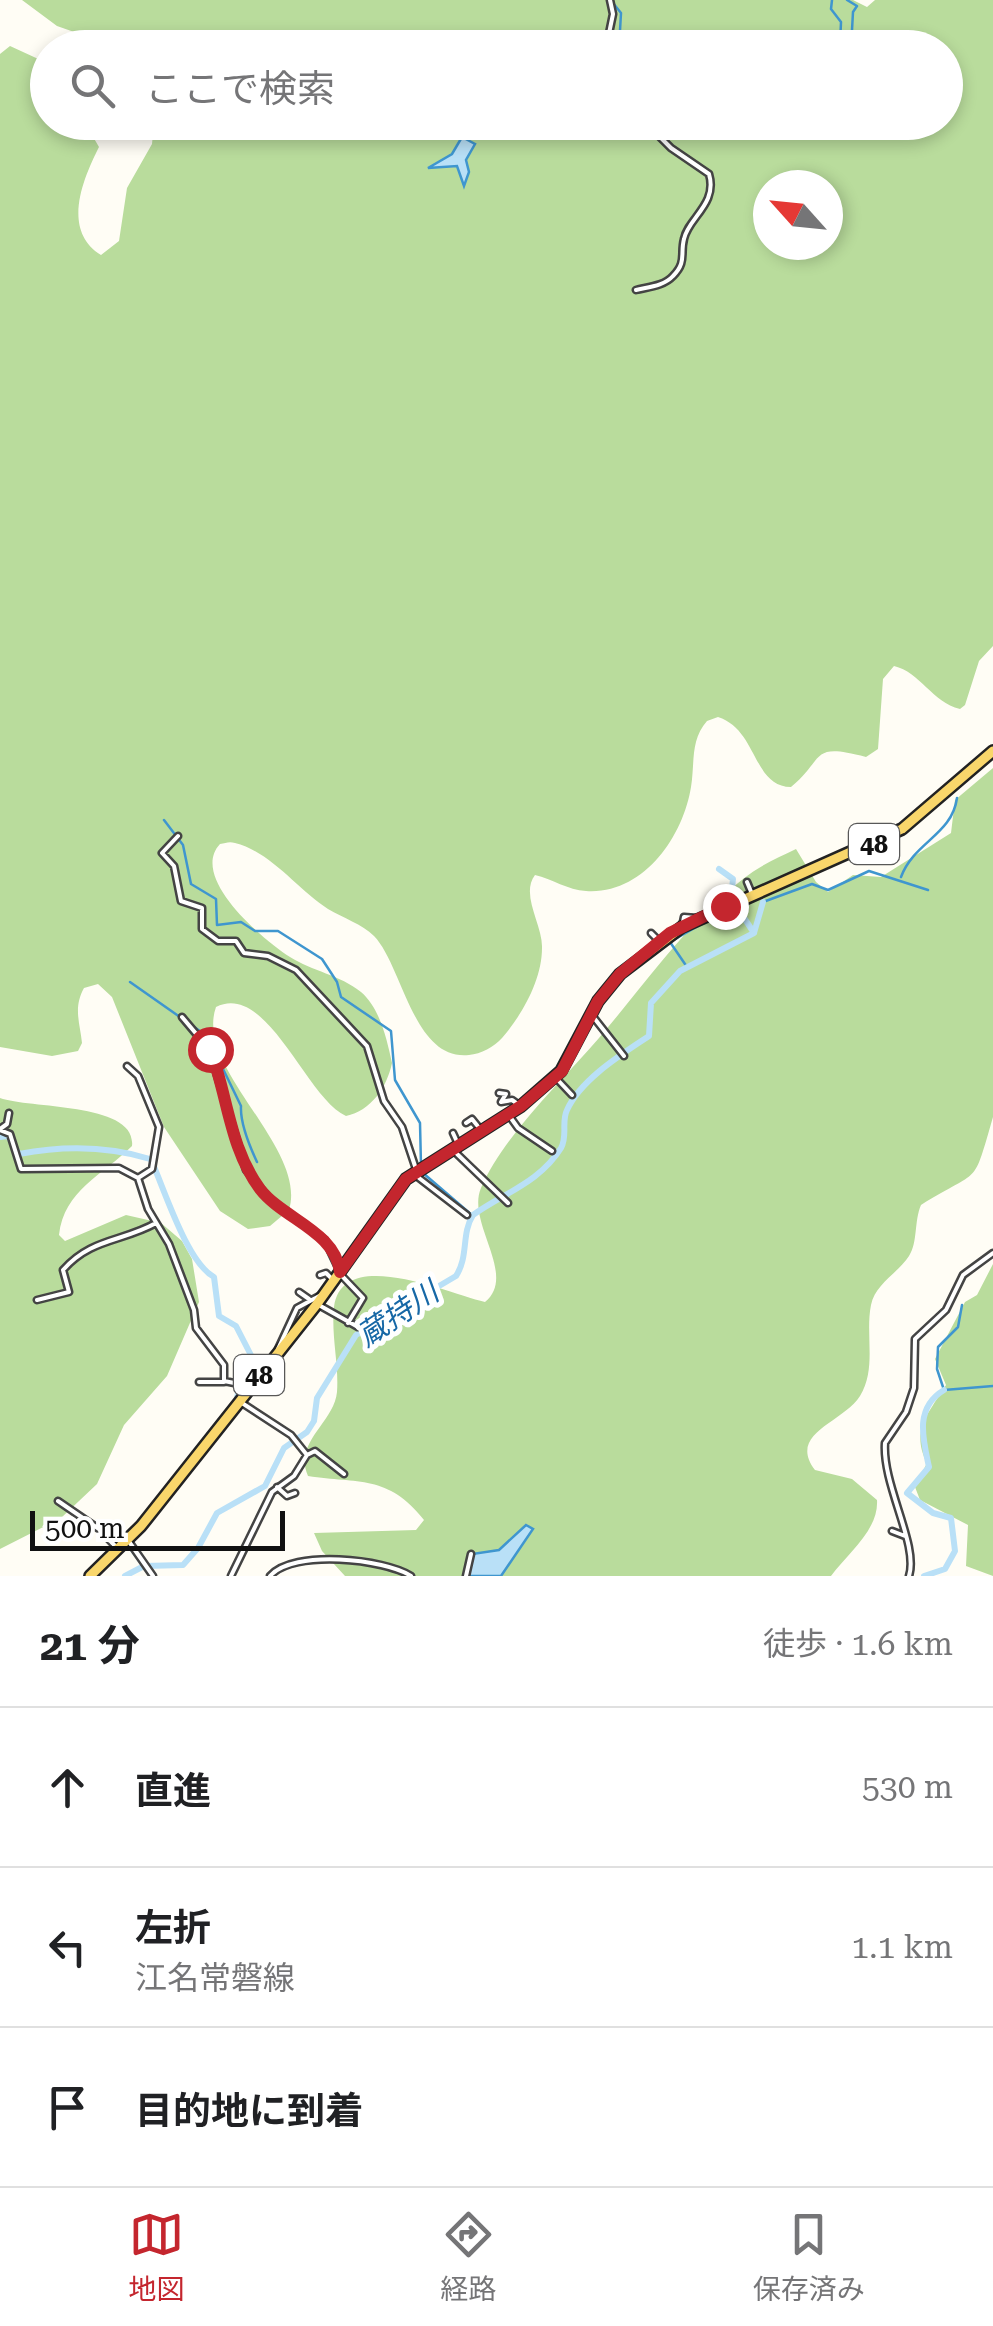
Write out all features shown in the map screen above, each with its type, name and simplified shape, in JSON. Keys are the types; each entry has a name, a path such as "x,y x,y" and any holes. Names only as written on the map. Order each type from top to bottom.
{"main road":[{"name":"48","path":"90,1576 129,1538 238,1401 245,1385 277,1353 313,1302 324,1294 398,1188 420,1168 501,1114 521,1106 555,1077 572,1057 607,988 652,941 733,900 902,829 993,751"}],"street":[{"path":"610,0 613,14 610,30"},
{"path":"636,290 666,282 678,271 685,259 684,237 702,210 712,181 709,174 663,140"},
{"path":"178,836 162,853 174,866 181,901 202,908 200,926 212,939 236,941 244,953 268,956 296,970 364,1043 384,1101 402,1126 424,1184 467,1214"},
{"path":"733,900 747,882"},
{"path":"591,1014 624,1056"},
{"path":"182,1017 210,1049 246,1170 271,1201 325,1240 337,1276"},
{"path":"127,1066 138,1076 159,1130 152,1169 138,1178"},
{"path":"555,1077 572,1095"},
{"path":"499,1093 503,1090 506,1095 500,1102 514,1100 521,1106"},
{"path":"0,1130 8,1124 9,1113"},
{"path":"501,1114 552,1152"},
{"path":"466,1123 472,1119 482,1130"},
{"path":"0,1130 9,1132 17,1153 16,1166 25,1170 119,1168 138,1178 194,1310 196,1328 224,1365 224,1382"},
{"path":"453,1133 466,1168 502,1192 508,1202"},
{"path":"37,1300 69,1292 63,1270 84,1252 110,1237 156,1223"},
{"path":"909,1576 913,1560 895,1510 885,1443 906,1412 916,1380 912,1344 946,1310 959,1282 993,1253"},
{"path":"320,1275 337,1276 363,1298 348,1324"},
{"path":"952,1279 959,1282"},
{"path":"299,1292 358,1328"},
{"path":"199,1382 245,1385"},
{"path":"238,1401 282,1428 306,1455"},
{"path":"230,1576 277,1487 294,1476 306,1455 316,1451 344,1474"},
{"path":"277,1487 290,1497 296,1494"},
{"path":"58,1501 99,1529 118,1549"},
{"path":"892,1531 905,1536"},
{"path":"129,1538 131,1549 147,1562 153,1576"},
{"path":"466,1576 471,1554"},
{"path":"270,1576 277,1569 307,1559 391,1564 411,1576"}],"green space":[{"path":"22,0 853,0 867,7 875,0 993,0 993,646 979,661 965,705 960,709 894,666 883,679 878,749 866,757 826,752 791,787 769,777 731,724 718,717 707,721 696,744 691,787 679,825 657,859 642,873 607,890 586,891 535,875 530,892 542,948 535,984 502,1038 474,1054 450,1053 422,1028 374,936 328,909 260,854 233,842 220,844 213,858 214,873 233,906 290,957 361,992 378,1015 392,1063 377,1097 346,1116 316,1088 269,1025 235,1003 216,1007 214,1031 221,1056 283,1161 290,1186 289,1210 270,1226 248,1229 220,1211 164,1127 112,997 98,984 84,988 81,995 78,1015 82,1043 78,1051 52,1056 0,1047 0,54 10,46 30,55 30,140 95,140 99,147 82,189 79,218 89,244 101,255 119,241 127,188 152,140 963,140 963,30 68,30"},
{"path":"993,768 993,1117 972,1174 921,1205 909,1256 873,1298 868,1374 860,1396 812,1437 808,1447 815,1470 852,1479 877,1500 873,1521 861,1541 831,1576 345,1576 322,1551 314,1533 416,1530 424,1520 411,1505 385,1488 308,1476 306,1453 337,1392 333,1318 341,1289 356,1279 399,1278 485,1302 494,1291 496,1278 478,1202 491,1168 535,1109 704,915 749,874 796,849 816,882 828,892 853,875 881,877 951,833 955,800"},
{"path":"0,1098 100,1114 118,1121 129,1132 132,1146 86,1184 68,1206 59,1235 65,1241 126,1215 161,1223 182,1241 192,1259 199,1302 167,1376 124,1425 97,1484 61,1518 0,1549"},
{"path":"993,1264 993,1576 966,1566 968,1525 920,1500 915,1487 927,1463 921,1431 946,1385 935,1359 965,1302 977,1295"}],"water":[{"path":"460,140 475,144 466,160 469,172 464,186 457,166 428,168 452,154"},
{"path":"526,1525 533,1529 501,1576 468,1576 472,1554 499,1550"}],"waterway":[{"path":"832,0 831,9 841,22 841,30"},
{"path":"847,0 857,6 852,30"},
{"path":"613,3 621,13 620,30"},
{"path":"901,877 915,855 948,821 957,798"},
{"path":"164,820 183,845 191,884 216,899 217,925 241,922 255,931 278,931 322,959 337,982 341,997 391,1031 395,1080 420,1123 421,1166"},
{"path":"719,869 733,879 731,898 754,933"},
{"path":"763,902 812,884 828,890 869,871 928,890"},
{"path":"724,903 729,892"},
{"name":"蔵持川","path":"125,1576 144,1566 183,1565 198,1548 217,1513 265,1486 284,1448 307,1432 314,1421 317,1398 356,1335 456,1276 473,1215 543,1170 561,1148 565,1115 573,1099 603,1068 649,1036 651,1003 680,971 754,933 763,902"},
{"path":"687,967 670,942 726,910"},
{"path":"130,982 207,1036 241,1106 257,1162"},
{"path":"0,1137 8,1136 19,1154 84,1149 150,1159"},
{"path":"152,1162 186,1242 214,1277 219,1316 236,1326 255,1363 242,1374 237,1398"},
{"path":"423,1173 473,1216"},
{"path":"962,1305 958,1327 938,1347 937,1369 944,1390 993,1386"},
{"path":"924,1576 945,1569 955,1551 951,1518 933,1513 907,1493 929,1467 924,1415 934,1397 944,1390"},
{"path":"191,1457 230,1408"},
{"path":"128,1543 141,1561"}],"route":[{"path":"210,1049 242,1164 271,1201 325,1240 336,1256 340,1272 406,1179 521,1106 562,1071 598,1001 620,974 670,933 725,906"}]}
